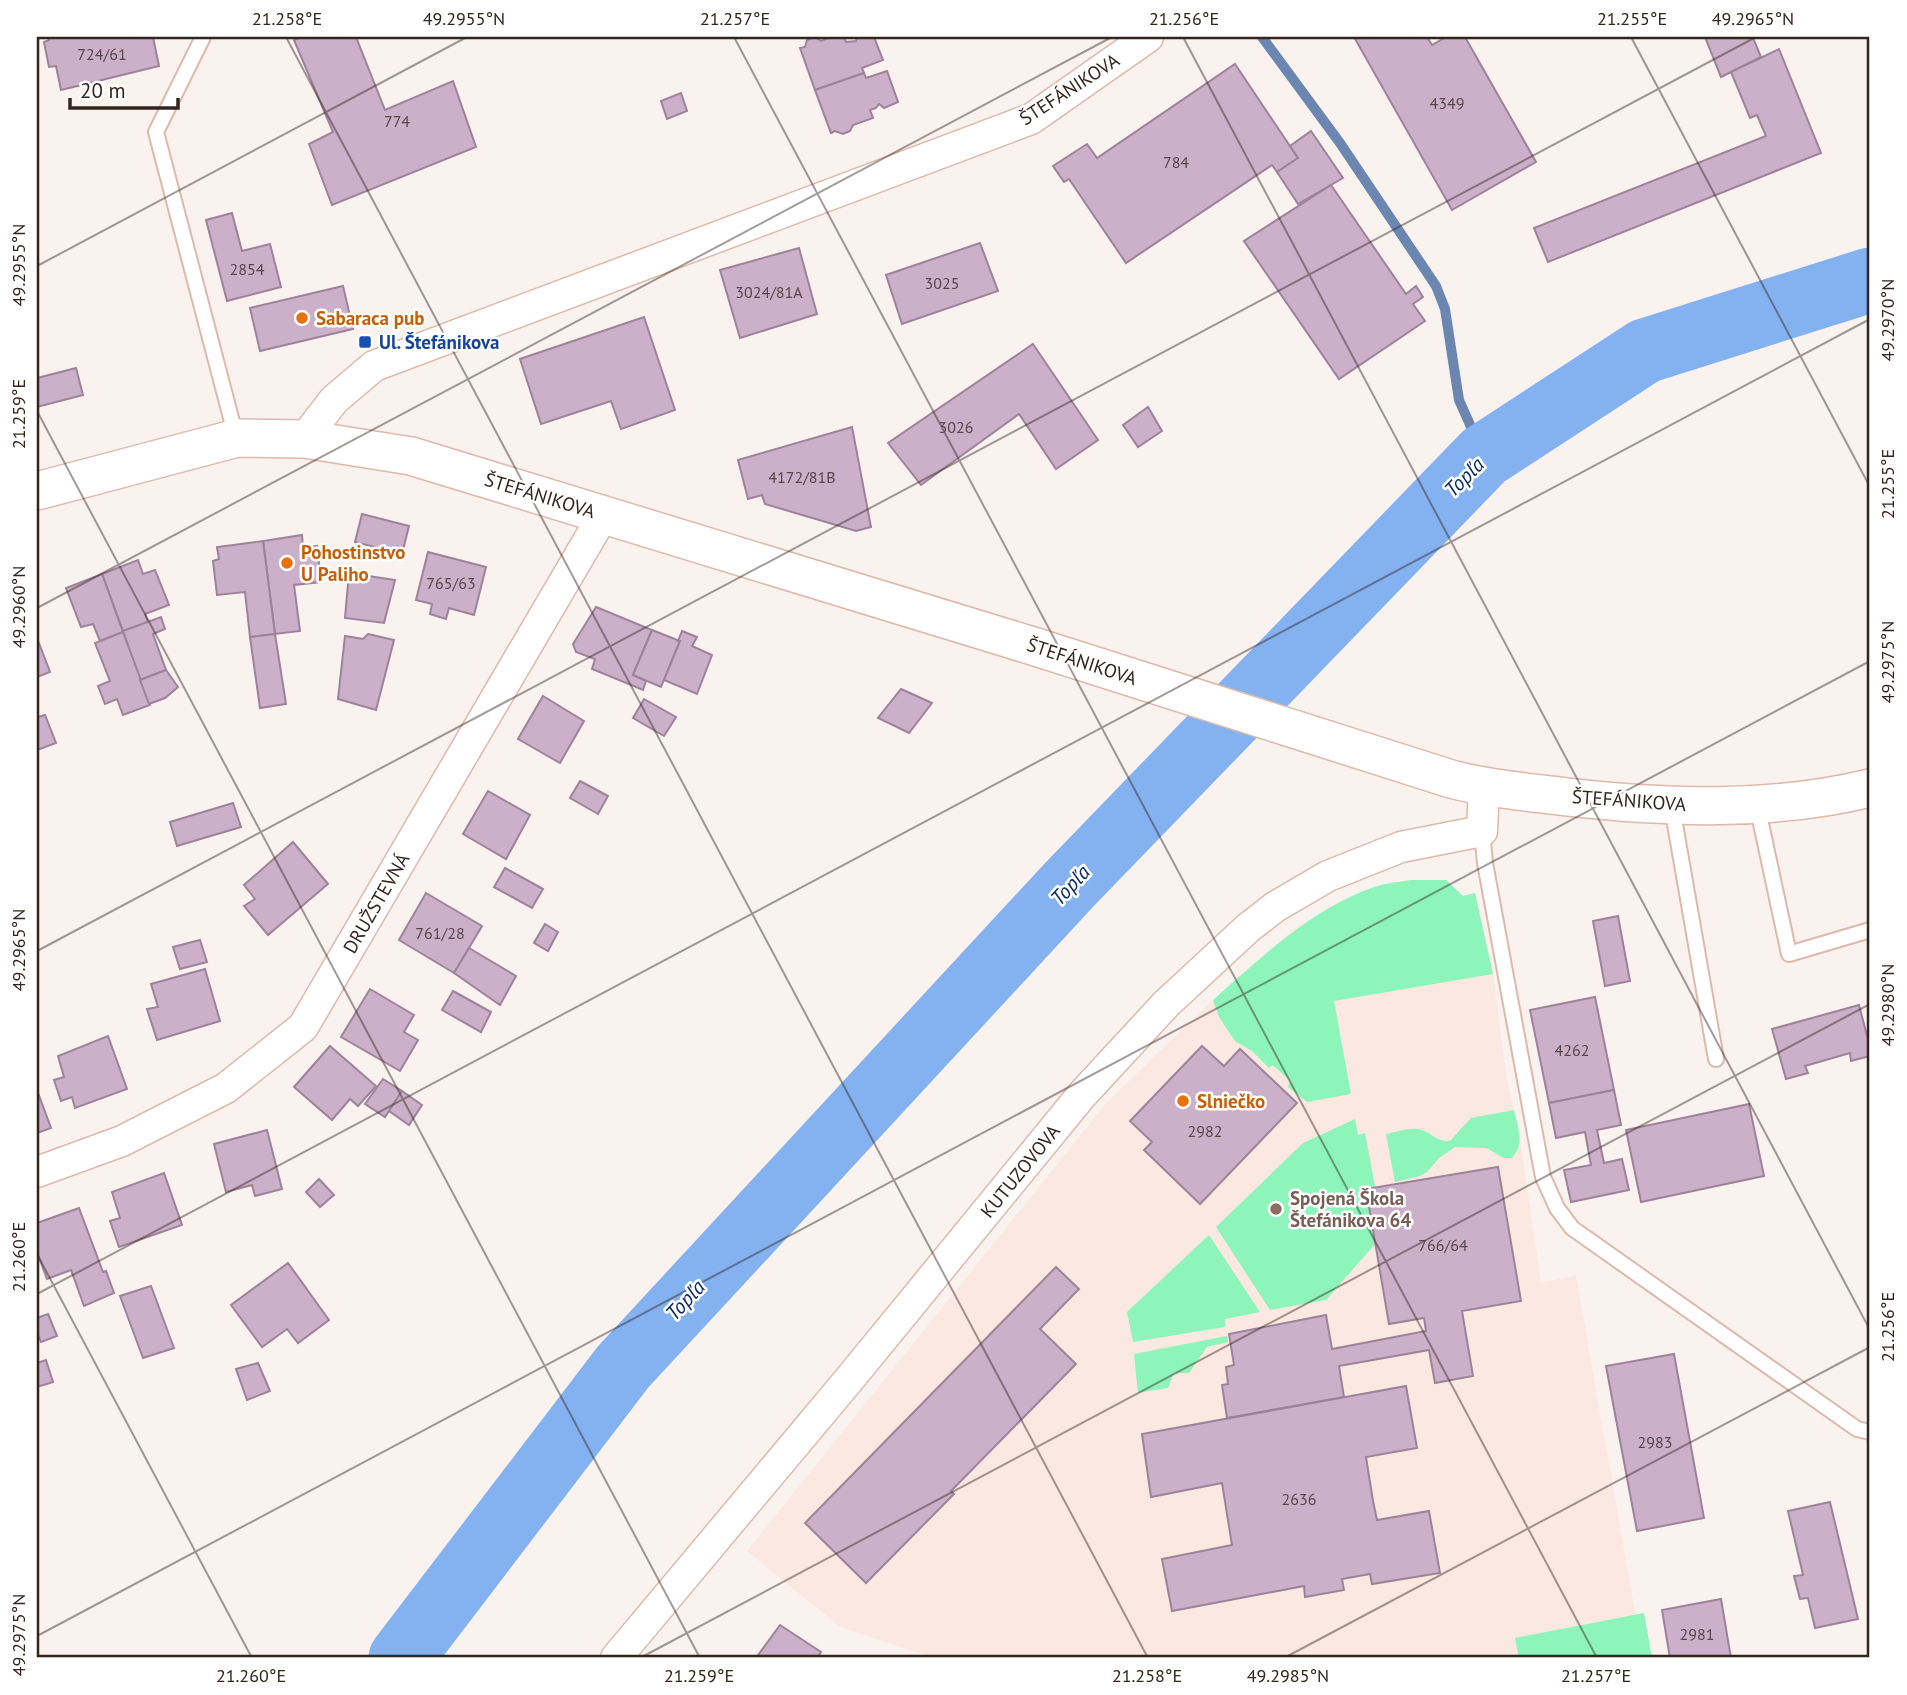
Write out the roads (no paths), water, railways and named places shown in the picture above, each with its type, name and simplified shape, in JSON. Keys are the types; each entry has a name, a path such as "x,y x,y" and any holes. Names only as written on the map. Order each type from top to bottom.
{"street":[{"name":"ŠTEFÁNIKOVA","path":"304,439 334,400 374,366 1031,119 1148,37"},
{"name":"ŠTEFÁNIKOVA","path":"37,491 237,438 304,439 411,456 1036,647 1467,783 1672,806 1757,803 1826,796 1870,788"},
{"name":"DRUŽSTEVNÁ","path":"37,1172 122,1141 226,1088 303,1027 604,514"},
{"path":"1467,783 1482,831"},
{"name":"KUTUZOVOVA","path":"616,1658 1081,1096 1166,1004 1248,928 1275,907 1328,876 1401,847 1482,831"}],"lane":[{"path":"203,37 156,132 237,438"},
{"path":"1757,803 1789,954 1870,930"},
{"path":"1672,806 1716,1059"},
{"path":"1482,831 1485,863 1543,1177 1557,1208 1572,1228 1857,1429 1870,1432"}],"waterway":[{"path":"1262,37 1340,143 1436,286 1445,309 1459,400 1484,456"},
{"name":"Topľa","path":"401,1658 623,1367 1069,885 1484,456 1645,351 1870,280"}],"place":[{"name":"Sabaraca pub","path":"302,318"},
{"name":"Ul. Štefánikova","path":"365,342"},
{"name":"Pohostinstvo U Paliho","path":"287,563"},
{"name":"Slniečko","path":"1183,1101"},
{"name":"Spojená Škola Štefánikova 64","path":"1276,1209"}]}
